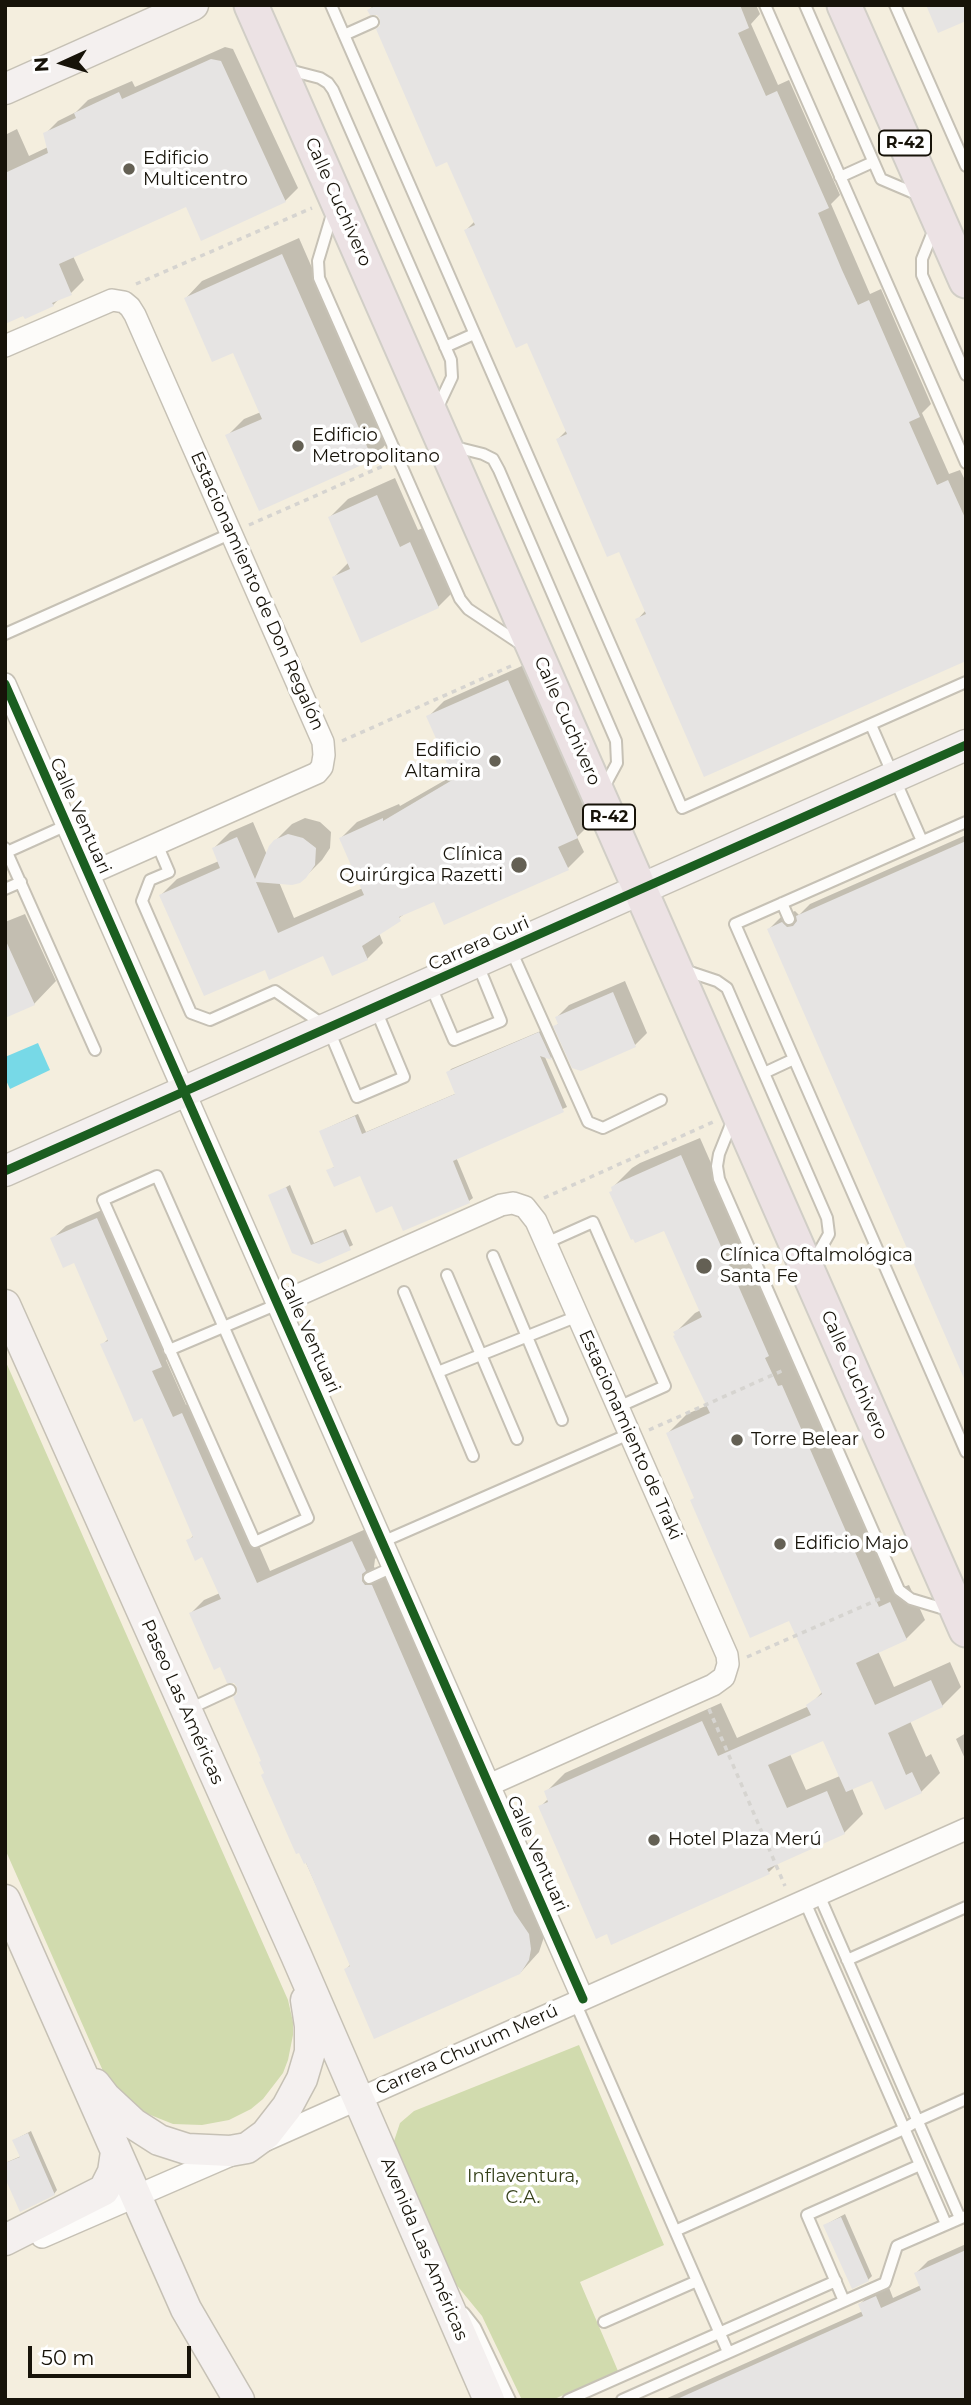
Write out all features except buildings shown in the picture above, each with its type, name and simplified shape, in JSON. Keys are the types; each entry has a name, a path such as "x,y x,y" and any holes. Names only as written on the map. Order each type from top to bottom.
{"main road":[{"path":"5,89 193,5"},
{"name":"Calle Cuchivero","path":"251,5 962,1621"},
{"name":"R-42","path":"844,5 966,281"},
{"name":"Carrera Guri","path":"5,1171 966,745"},
{"name":"Paseo Las Américas","path":"5,1305 359,2098"},
{"path":"5,1900 186,2309 239,2400"},
{"path":"74,2055 105,2097 134,2124 159,2140 187,2149 230,2151 247,2148 266,2134 287,2108 302,2079 310,2052 308,2013 296,1955"},
{"name":"Avenida Las Américas","path":"359,2098 489,2400"},
{"path":"5,2240 93,2198 104,2190 113,2172 116,2152"}],"street":[{"path":"5,346 112,300"},
{"name":"Estacionamiento de Don Regalón","path":"89,874 317,773 322,767 324,748 135,314 124,302 112,300"},
{"name":"Calle Ventuari","path":"5,684 489,1785 579,2001"},
{"path":"278,1304 501,1205 513,1203 528,1209"},
{"name":"Estacionamiento de Traki","path":"528,1209 546,1243 727,1655 728,1664"},
{"path":"489,1785 701,1690 724,1676 728,1664"},
{"name":"Carrera Churum Merú","path":"5,2253 966,1829"}],"lane":[{"path":"331,5 682,808 966,682"},
{"path":"765,5 966,464"},
{"path":"805,5 881,179 934,209 920,267 966,375"},
{"path":"895,5 966,166"},
{"path":"344,35 373,22"},
{"path":"279,68 320,78 334,90 453,368 439,431 493,459 616,741 617,762 600,796"},
{"path":"840,177 873,162"},
{"path":"336,198 318,261 319,278 464,606 537,655"},
{"path":"445,347 474,334"},
{"path":"5,634 232,533"},
{"path":"871,725 922,841"},
{"path":"966,822 735,924 966,1452"},
{"path":"67,825 6,850 95,1050"},
{"path":"157,844 169,872 150,880 142,901 191,1013 210,1020 275,991 328,1028 356,1097 404,1077 375,1007"},
{"path":"5,889 20,882"},
{"path":"782,903 789,919"},
{"path":"510,948 588,1122 603,1128 660,1100"},
{"path":"430,983 454,1040 501,1021 477,962"},
{"path":"674,967 718,981 727,988 830,1225 829,1234 808,1271"},
{"path":"764,1073 794,1059"},
{"path":"737,1111 722,1143 718,1172 899,1590 911,1599 962,1621"},
{"path":"157,1176 223,1327 308,1518 255,1542 103,1200 157,1176"},
{"path":"546,1243 593,1222 665,1386 618,1407"},
{"path":"493,1256 562,1420"},
{"path":"447,1275 517,1439"},
{"path":"404,1293 473,1456"},
{"path":"169,1349 278,1304"},
{"path":"438,1372 578,1316"},
{"path":"382,1542 630,1436"},
{"path":"369,1578 393,1567"},
{"path":"186,1710 230,1690"},
{"path":"622,2400 885,2283 897,2246 963,2217 847,1960 806,1901"},
{"path":"806,1901 946,2224"},
{"path":"847,1960 966,1907"},
{"path":"579,2001 728,2353"},
{"path":"858,2021 872,2015"},
{"path":"675,2231 966,2099"},
{"path":"845,2301 807,2215 920,2165"},
{"path":"604,2322 697,2281"},
{"path":"568,2400 836,2281"},
{"path":"438,2282 475,2327 510,2400"}],"path":[{"path":"112,300 121,290 336,198"},
{"path":"232,533 399,459"},
{"path":"324,748 537,655"},
{"path":"528,1209 536,1202 737,1111"},
{"path":"630,1436 799,1363"},
{"path":"728,1664 899,1590"},
{"path":"701,1690 806,1901"}],"green space":[{"path":"5,1360 288,2000 293,2035 283,2073 263,2099 251,2109 229,2120 202,2125 173,2124 148,2114 113,2085 103,2071 5,1849"},
{"name":"Inflaventura, C.A.","path":"579,2045 664,2245 580,2282 618,2371 552,2400 522,2400 482,2316 450,2277 393,2144 400,2123 414,2111"}],"water":[{"path":"38,1043 50,1070 10,1089 5,1078 5,1057"}],"cycle path":[{"path":"5,684 583,1999"},
{"path":"5,1171 966,745"}],"place":[{"name":"Edificio Multicentro","path":"129,169"},
{"name":"Edificio Metropolitano","path":"298,446"},
{"name":"Edificio Altamira","path":"495,761"},
{"name":"Clínica Quirúrgica Razetti","path":"519,865"},
{"name":"Clínica Oftalmológica Santa Fe","path":"704,1266"},
{"name":"Torre Belear","path":"737,1440"},
{"name":"Edificio Majo","path":"780,1544"},
{"name":"Hotel Plaza Merú","path":"654,1840"}]}
